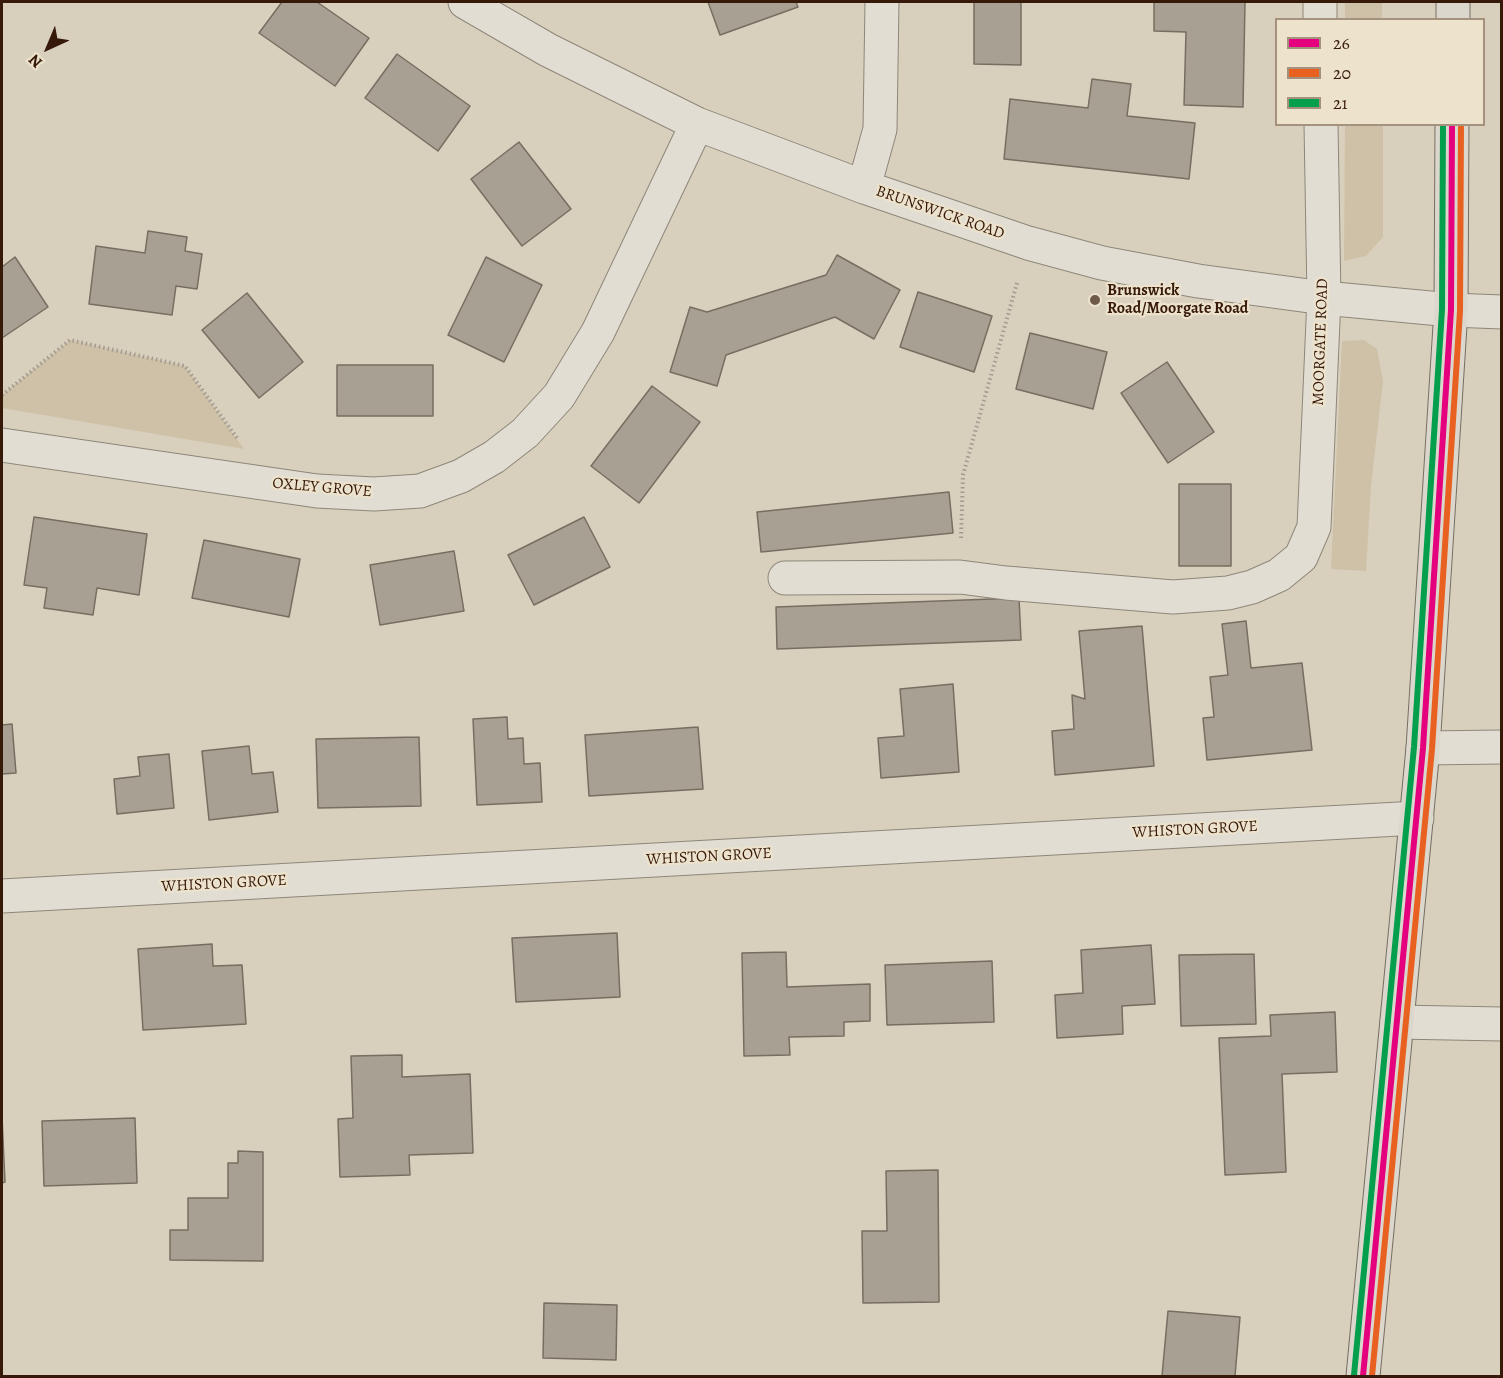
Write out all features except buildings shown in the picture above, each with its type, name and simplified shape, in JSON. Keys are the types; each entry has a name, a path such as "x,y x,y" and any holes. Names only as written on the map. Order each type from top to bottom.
{"main road":[{"path":"1453,2 1453,18"},
{"path":"1363,1377 1423,748 1451,310 1452,126"}],"street":[{"name":"BRUNSWICK ROAD","path":"465,2 548,50 697,124 864,187 1028,243 1102,263 1198,281 1324,298 1451,310 1502,312"},
{"path":"864,187 880,129 882,2"},
{"path":"1320,2 1320,18"},
{"name":"OXLEY GROVE","path":"2,445 316,491 374,494 420,491 460,476 525,434 560,396 598,332 697,124"},
{"name":"MOORGATE ROAD","path":"960,578 1173,597 1228,593 1252,587 1279,575 1301,557 1314,527 1324,298 1322,126"},
{"path":"785,578 960,578"},
{"path":"1423,748 1502,747"},
{"name":"WHISTON GROVE","path":"2,896 1418,818"},
{"path":"1397,1023 1502,1024"}],"path":[{"path":"960,578 963,475 1028,243"},
{"path":"2,395 70,340 185,366 268,483"}],"shaded area":[{"path":"1345,2 1382,2 1382,18 1345,18"},
{"path":"1345,126 1383,126 1383,237 1366,256 1344,261"},
{"path":"70,340 185,366 244,449 2,408 2,395"},
{"path":"1364,340 1377,349 1383,381 1371,486 1366,571 1331,569 1342,341"}],"transit line":[{"name":"21","path":"1354,1375 1414,747 1442,310 1443,126"},
{"name":"26","path":"1363,1376 1423,748 1451,310 1452,126"},
{"name":"20","path":"1372,1376 1432,749 1460,311 1461,126"}],"place":[{"name":"Brunswick Road/Moorgate Road","path":"1095,300"}]}
